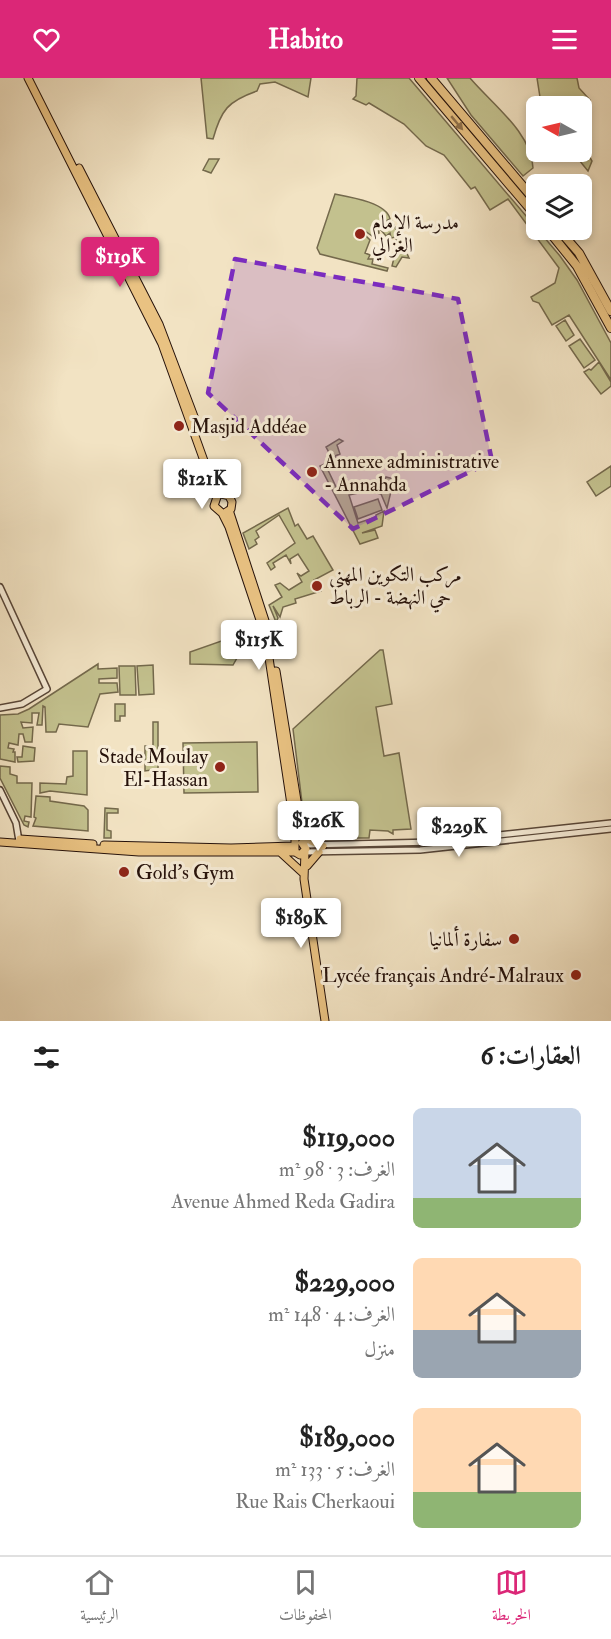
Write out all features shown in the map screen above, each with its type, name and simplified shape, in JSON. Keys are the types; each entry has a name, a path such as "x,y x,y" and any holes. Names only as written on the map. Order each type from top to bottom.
{"highway":[{"path":"419,78 526,204"},
{"path":"431,78 526,190"},
{"path":"556,240 577,266 611,328"},
{"path":"568,240 579,253 611,311"}],"main road":[{"path":"28,78 162,345 220,495 231,499 226,512 270,638 325,1021"},
{"path":"33,78 159,324 220,495 214,506 226,512"},
{"path":"297,829 321,849 310,859 304,874"},
{"path":"278,850 297,829"},
{"path":"0,840 140,852 300,848"},
{"path":"278,850 304,874"}],"street":[{"path":"0,587 47,689 22,704 0,708"},
{"path":"0,790 16,823 19,841"},
{"path":"321,849 434,842 611,823"},
{"path":"300,848 431,849 611,829"}],"highlighted area":[{"path":"235,259 458,299 492,461 353,529 208,393"}],"shaded area":[{"path":"201,78 311,78 308,97 275,82 260,84 257,91 239,99 227,108 219,121 213,139 207,138"},
{"path":"357,78 409,78 526,216 526,223 508,199 490,210 475,187 471,189 444,155 426,146 404,124 369,103 366,105 353,99 356,96"},
{"path":"447,78 470,78 518,131 526,143 526,162 532,162 533,168 523,176 471,115"},
{"path":"537,78 577,78 579,88 586,96 540,96"},
{"path":"209,159 219,159 211,173 203,170"},
{"path":"581,162 592,162 588,171"},
{"name":"مدرسة الإمام الغزالي","path":"335,194 367,202 387,213 390,219 378,225 379,233 372,236 365,231 363,233 370,240 365,253 370,255 368,259 373,259 372,264 388,268 387,271 320,254 317,248"},
{"path":"392,221 409,258 402,257 396,267 392,266 394,258 392,256 402,250 395,237 391,238 390,233 386,236 381,230 391,226 389,222"},
{"path":"538,240 546,240 577,280 611,343 611,380 569,315 552,325 539,303 533,301 531,297 555,283 559,268"},
{"path":"565,320 574,335 566,341 556,326"},
{"path":"580,339 595,360 584,368 569,346"},
{"path":"599,362 611,382 611,386 601,394 584,372 591,370"},
{"path":"339,439 343,441 337,445 340,454 335,456 338,462 327,468 339,493 351,487 351,484 364,486 373,484 375,491 381,492 386,477 394,479 387,508 381,494 368,491 368,487 367,491 349,495 358,523 376,517 384,511 382,526 362,533 375,530 378,538 360,544 320,466 333,460 326,447"},
{"path":"611,466 611,486 596,496 587,482"},
{"path":"378,499 382,510 358,519 354,507"},
{"path":"288,508 295,526 298,524 307,539 313,536 333,570 314,580 316,583 318,581 321,591 295,599 296,603 283,607 280,617 273,606 278,618 276,622 269,605 282,597 275,585 280,583 289,590 302,582 297,573 301,576 309,571 298,554 290,559 291,564 286,555 273,563 275,567 271,570 267,563 295,543 279,515 256,531 259,537 255,540 257,544 249,549 243,533"},
{"path":"227,639 233,643 237,658 233,665 190,664 190,652"},
{"path":"380,650 383,650 392,704 376,707 384,756 399,753 411,829 393,830 393,834 388,831 370,830 369,838 310,838 306,835 293,729"},
{"path":"98,664 98,669 117,668 117,678 99,679 99,683 117,683 118,692 100,694 88,727 59,724 56,732 46,732 45,707 43,706 42,725 37,725 39,713 32,713 32,723 21,722 23,728 33,727 32,742 25,742 23,734 19,734 18,745 9,743 8,748 14,749 15,762 0,759 0,715 18,714 29,709"},
{"path":"153,665 154,694 139,695 137,666"},
{"path":"119,666 135,666 136,695 120,695"},
{"path":"115,704 125,704 125,716 120,716 120,721 115,721"},
{"path":"153,722 158,722 158,769 145,771 145,746 153,746"},
{"path":"257,742 258,792 184,793 183,743"},
{"path":"23,746 35,748 34,761 18,762 17,757 22,757"},
{"path":"73,751 87,751 87,795 50,791 40,793 40,783 66,784 67,777 73,776"},
{"path":"0,766 10,767 10,774 17,776 17,783 32,783 31,817 25,816 24,821 29,822 28,827 24,825 0,778"},
{"path":"36,796 50,797 50,801 84,806 88,810 88,831 33,826 36,818 34,817"},
{"path":"105,808 118,809 118,813 107,813 107,830 111,831 111,838 104,838"}],"place":[{"name":"مدرسة الإمام الغزالي","path":"360,234"},
{"name":"Masjid Addéae","path":"179,426"},
{"name":"Annexe administrative - Annahda","path":"312,472"},
{"name":"مركب التكوين المهني حي النهضة - الرباط","path":"317,586"},
{"name":"Stade Moulay El-Hassan","path":"220,767"},
{"name":"Gold's Gym","path":"124,872"},
{"name":"سفارة ألمانيا","path":"514,939"},
{"name":"Lycée français André-Malraux","path":"576,975"}]}
